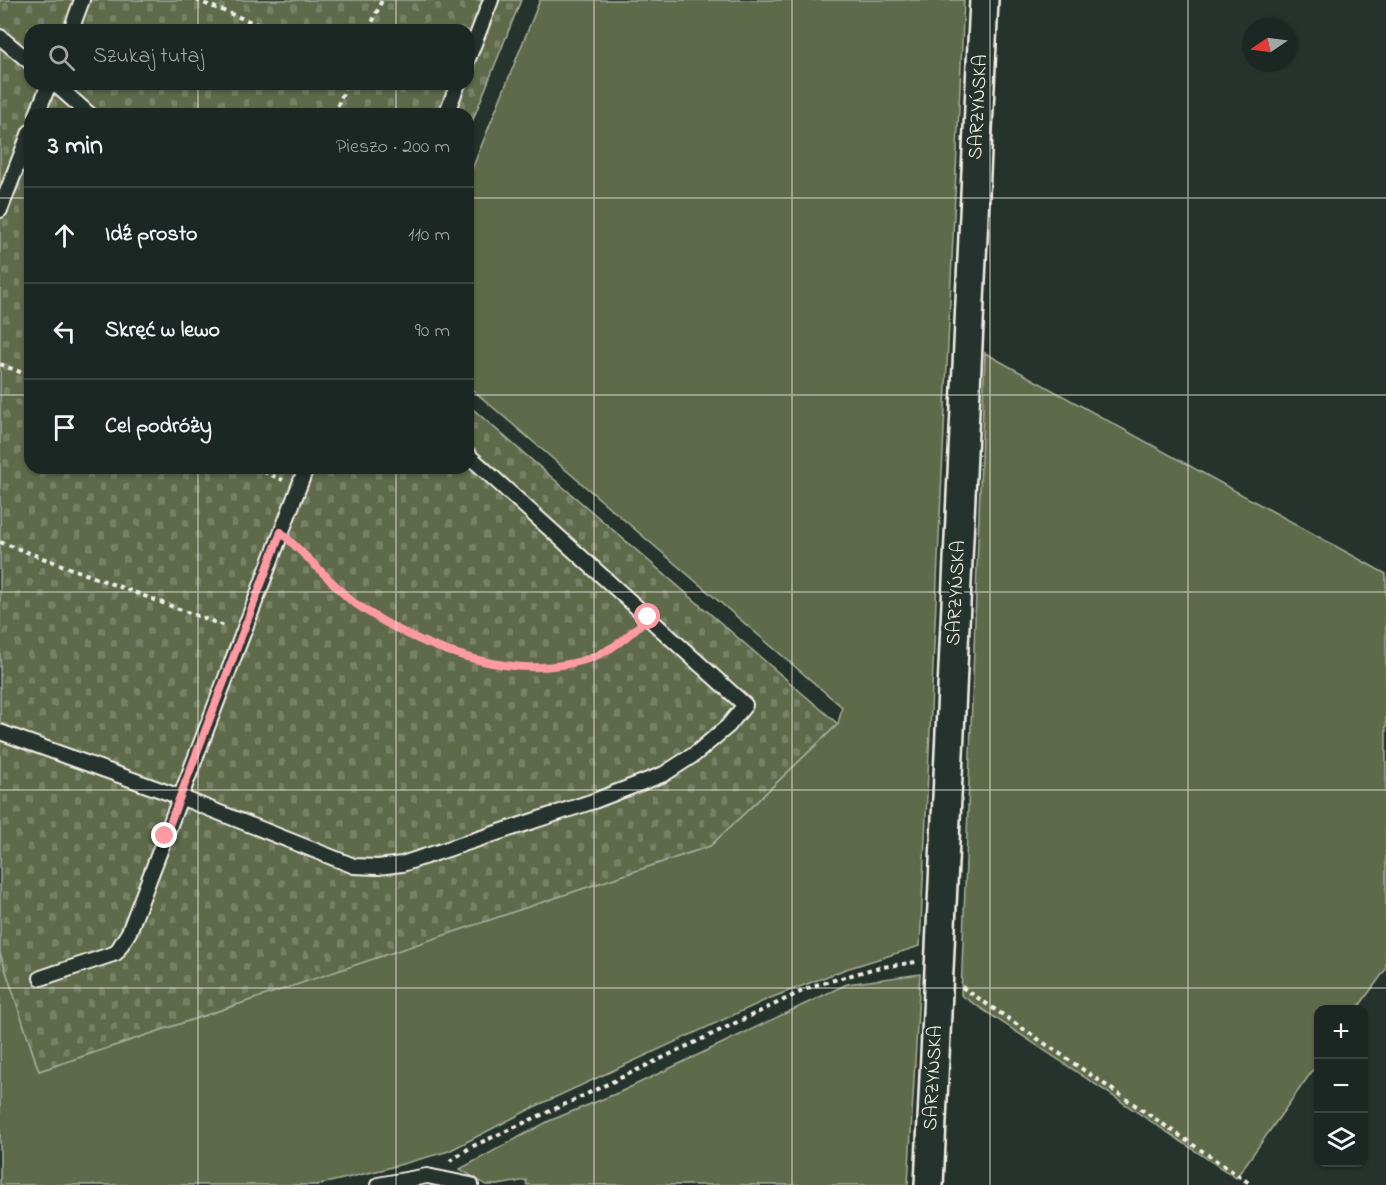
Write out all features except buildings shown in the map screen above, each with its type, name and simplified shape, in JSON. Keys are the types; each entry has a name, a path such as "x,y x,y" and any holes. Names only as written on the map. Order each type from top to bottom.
{"street":[{"name":"SARZYŃSKA","path":"929,1185 984,0"}],"lane":[{"path":"73,24 82,0"},
{"path":"474,44 491,0"},
{"path":"0,37 24,58"},
{"path":"40,108 47,90"},
{"path":"62,90 83,108"},
{"path":"448,108 456,90"},
{"path":"0,210 24,148"},
{"path":"0,732 180,797 354,866 378,867 402,864 632,787 664,774 695,754 728,726 745,705 474,460"},
{"path":"41,978 116,953 129,932 303,474"},
{"path":"378,1185 427,1176 471,1185"}],"path":[{"path":"196,0 256,24"},
{"path":"372,24 382,0"},
{"path":"337,108 344,90"},
{"path":"0,364 24,374"},
{"path":"269,474 298,486"},
{"path":"281,532 351,601 402,631 437,647 498,665 545,668 586,660 626,639 648,617"},
{"path":"0,542 241,633"},
{"path":"427,1176 471,1147 813,986 876,968 939,964 1252,1185"}],"green space":[{"path":"0,0 521,0 474,117 474,108 24,108 24,474 474,474 474,410 838,724 710,846 39,1071 0,953"},
{"path":"540,0 964,0 920,946 846,969 768,999 534,1107 449,1151 381,1170 317,1185 0,1185 0,953 39,1071 710,846 838,724 842,707 474,391 474,164"},
{"path":"985,353 1386,574 1386,969 1360,1005 1314,1005 1314,1069 1236,1178 961,995"},
{"path":"920,974 908,1185 527,1185 526,1180 486,1185 460,1169 549,1121 620,1092 847,984"}],"route":[{"path":"165,836 281,532 351,601 402,631 437,647 498,665 545,668 586,660 626,639 648,617"}]}
